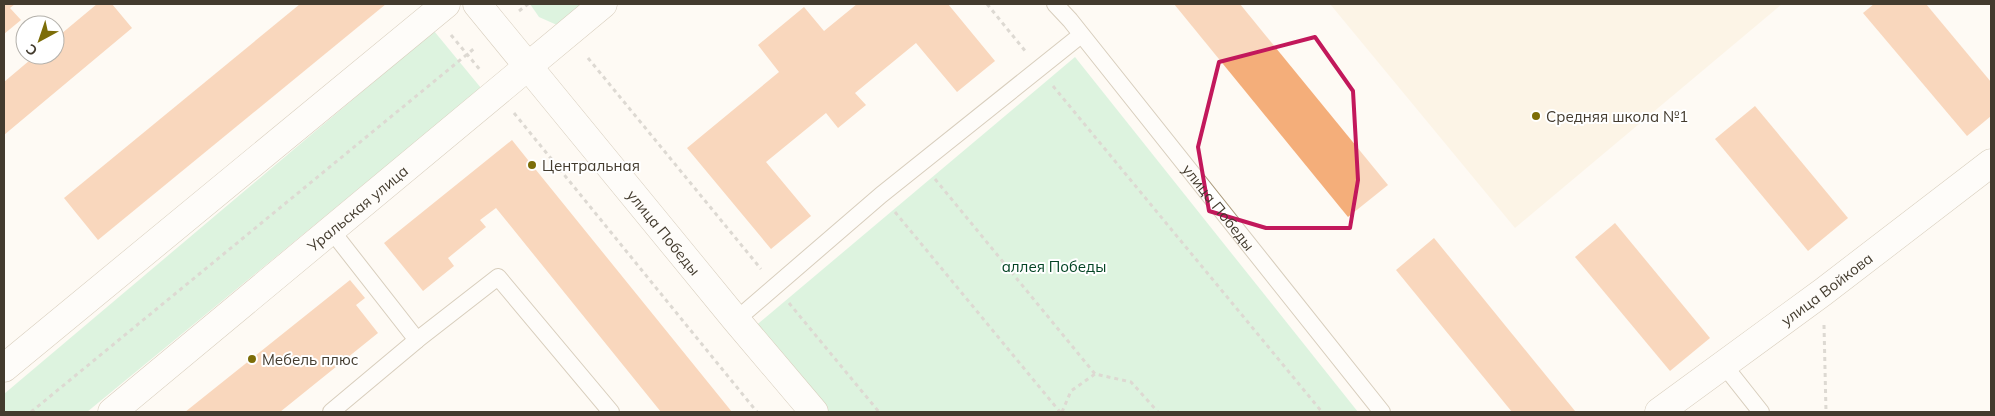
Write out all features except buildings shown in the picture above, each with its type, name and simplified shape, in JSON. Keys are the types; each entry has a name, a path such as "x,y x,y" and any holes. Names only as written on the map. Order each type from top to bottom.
{"street":[{"name":"улица Победы","path":"477,4 736,320 814,412"},
{"name":"Уральская улица","path":"112,412 603,4"},
{"path":"4,368 440,9"},
{"name":"улица Войкова","path":"1659,412 1989,171"}],"lane":[{"name":"улица Победы","path":"1055,4 1382,412"},
{"path":"736,320 881,195 1081,35"},
{"path":"331,230 417,340"},
{"path":"331,412 417,340 498,277 611,412"},
{"path":"1723,364 1760,412"}],"path":[{"path":"31,412 528,4"},
{"path":"986,4 1322,412"},
{"path":"440,9 468,54 757,412"},
{"path":"588,58 879,412"},
{"path":"922,162 1095,374 1131,382 1158,412"},
{"path":"881,195 1061,412 1071,391 1095,374"},
{"path":"1823,292 1826,412"}],"highlighted area":[{"path":"1315,37 1353,91 1358,180 1350,228 1266,228 1209,211 1198,147 1219,62"}],"shaded area":[{"name":"Средняя школа №1","path":"1330,4 1782,4 1515,228"}],"green space":[{"path":"530,4 584,4 557,25 539,17"},
{"path":"434,31 481,88 87,412 4,412 4,394"},
{"name":"аллея Победы","path":"1075,57 1358,412 825,412 753,328"}],"place":[{"name":"Средняя школа №1","path":"1536,116"},
{"name":"Центральная","path":"532,165"},
{"name":"Мебель плюс","path":"252,359"}]}
